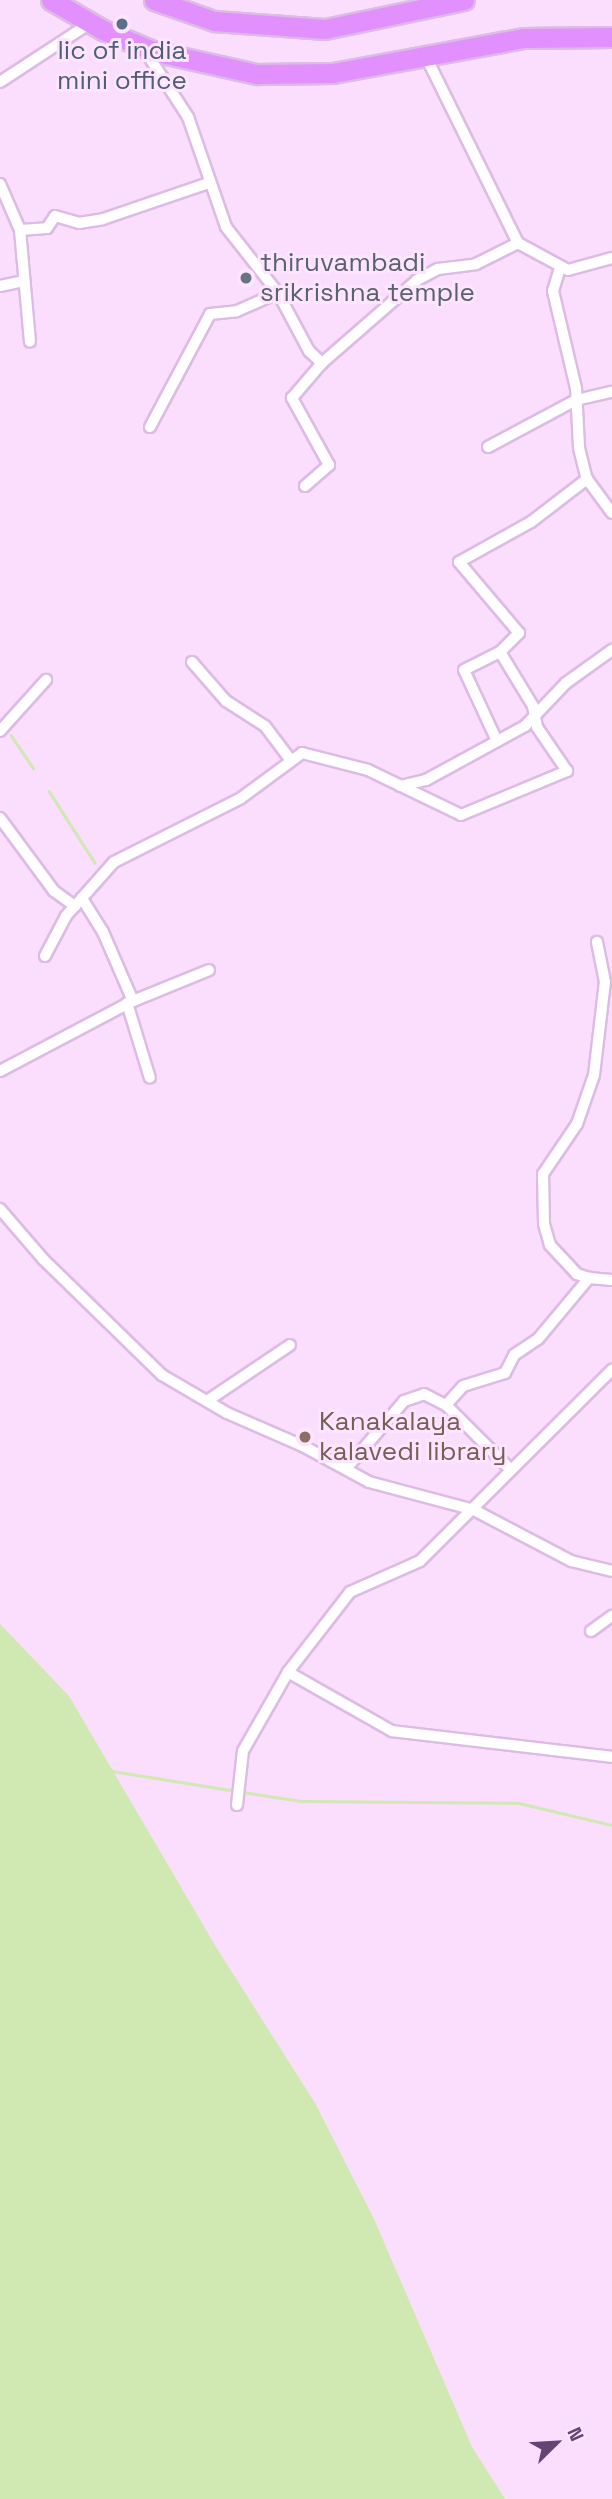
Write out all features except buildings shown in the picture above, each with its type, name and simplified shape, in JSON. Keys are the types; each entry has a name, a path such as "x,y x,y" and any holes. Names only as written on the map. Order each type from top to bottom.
{"highway":[{"path":"51,0 90,23 142,47 209,66 269,74 333,73 524,38 612,37"},
{"path":"154,0 214,21 325,29 464,0"}],"street":[{"path":"0,82 90,23"},
{"path":"142,47 188,117 226,228 278,293 309,351 323,363"},
{"path":"426,57 518,243 568,270 612,258"},
{"path":"20,230 47,228 55,216 79,223 103,219 209,183"},
{"path":"0,184 20,230 30,342"},
{"path":"305,485 329,465 292,398 323,363 417,280 438,269 476,264 518,243"},
{"path":"560,268 553,290 576,400 579,448 587,479 612,513"},
{"path":"0,286 24,281"},
{"path":"150,427 210,314 237,311 278,293"},
{"path":"488,447 576,400 612,392"},
{"path":"497,741 464,670 500,652 519,633 459,562 531,522 587,479"},
{"path":"399,786 426,780 534,721 566,683 612,650"},
{"path":"45,956 79,902 114,862 241,798 290,759 302,753 368,771 461,815 567,771 534,721 533,706 500,652"},
{"path":"192,662 226,701 265,726 290,759"},
{"path":"0,731 46,680"},
{"path":"0,818 54,891 79,902 103,932 130,1002 150,1078"},
{"path":"597,942 605,982 594,1075 577,1124 543,1174 544,1224 550,1245 578,1274 612,1280"},
{"path":"0,1071 130,1002 209,970"},
{"path":"0,1209 43,1259 162,1375 207,1401 369,1482 474,1510 571,1561 612,1571"},
{"path":"446,1405 463,1386 505,1373 514,1355 538,1339 589,1278"},
{"path":"207,1401 290,1345"},
{"path":"238,1801 243,1751 288,1672 350,1592 420,1561 612,1370"},
{"path":"346,1469 404,1401 424,1395 446,1405 510,1469"},
{"path":"591,1631 612,1616"},
{"path":"288,1672 391,1731 612,1757"}],"shaded area":[{"path":"0,1624 69,1696 216,1947 315,2103 374,2219 472,2447 505,2499 0,2499"}],"waterway":[{"path":"11,735 33,768"},
{"path":"49,791 95,863"},
{"path":"112,1771 237,1791"},
{"path":"243,1792 302,1801 519,1803 612,1825"}],"place":[{"name":"lic of india mini office","path":"122,24"},
{"name":"thiruvambadi srikrishna temple","path":"246,278"},
{"name":"Kanakalaya kalavedi library","path":"305,1437"}]}
